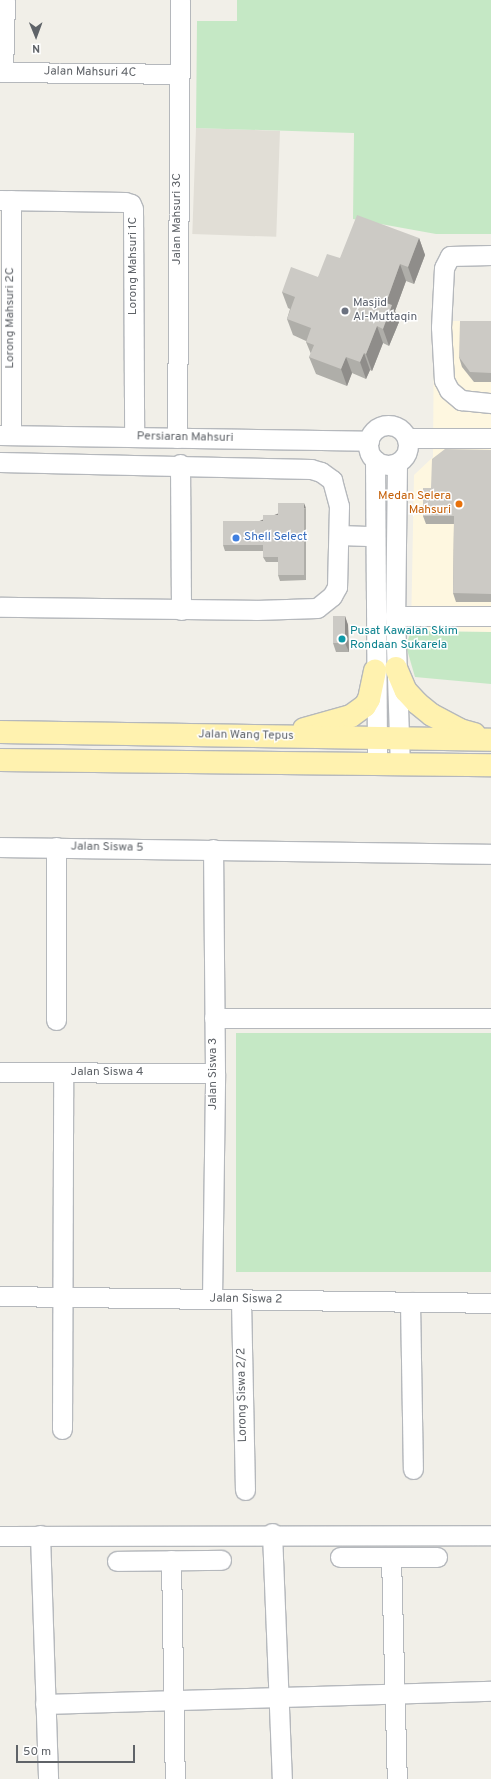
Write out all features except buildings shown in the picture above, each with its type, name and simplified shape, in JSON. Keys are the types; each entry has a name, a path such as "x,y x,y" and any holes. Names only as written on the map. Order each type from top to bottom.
{"main road":[{"path":"396,668 406,691 432,715 460,730 491,739"},
{"path":"276,736 351,716 365,706 370,698 375,671"},
{"name":"Jalan Wang Tepus","path":"0,732 491,739"},
{"path":"0,760 491,765"}],"street":[{"path":"2,72 4,0"},
{"name":"Jalan Mahsuri 3C","path":"177,438 180,0"},
{"name":"Jalan Mahsuri 4C","path":"2,72 179,74"},
{"name":"Lorong Mahsuri 2C","path":"5,200 5,435"},
{"name":"Lorong Mahsuri 1C","path":"5,200 126,202 131,204 133,224 134,437"},
{"path":"491,255 450,256 444,268 441,293 444,380 451,392 461,400 491,404"},
{"path":"397,463 382,464 375,460 369,451 369,441 372,434 383,426 397,427 407,438 408,449 397,463 395,616 400,764"},
{"name":"Persiaran Mahsuri","path":"5,435 369,441"},
{"path":"407,438 491,438"},
{"path":"260,439 261,467"},
{"path":"375,460 375,671 377,764"},
{"path":"0,462 180,464 311,469 328,475 336,485 338,495 339,535 337,587 332,596 317,608 181,610 0,607"},
{"path":"180,464 181,610"},
{"path":"339,535 375,536"},
{"path":"395,616 491,616"},
{"name":"Jalan Siswa 5","path":"0,847 491,854"},
{"path":"56,847 56,1020"},
{"name":"Jalan Siswa 3","path":"212,1299 215,1073 213,849"},
{"path":"214,1018 491,1018"},
{"name":"Jalan Siswa 4","path":"0,1072 215,1073"},
{"path":"62,1429 63,1072"},
{"name":"Jalan Siswa 2","path":"0,1296 491,1303"},
{"name":"Lorong Siswa 2/2","path":"241,1300 245,1490"},
{"path":"410,1302 413,1469"},
{"path":"272,1533 280,1697 282,1779"},
{"path":"0,1536 272,1533 491,1534"},
{"path":"40,1535 48,1779"},
{"path":"340,1557 437,1558"},
{"path":"391,1557 397,1779"},
{"path":"171,1560 175,1779"},
{"path":"117,1561 221,1560"},
{"path":"45,1704 491,1691"}],"shaded area":[{"path":"196,128 280,131 276,237 192,234"},
{"path":"434,321 491,321 491,632 411,631 414,475 433,457"}],"green space":[{"path":"237,0 491,0 491,234 436,234 353,219 354,133 196,128 197,21 237,21"},
{"path":"411,631 491,632 491,684 415,677 406,646"},
{"path":"236,1033 491,1033 491,1272 236,1272"}],"place":[{"name":"Masjid Al-Muttaqin","path":"345,311"},
{"name":"Medan Selera Mahsuri","path":"459,504"},
{"name":"Shell Select","path":"236,538"},
{"name":"Pusat Kawalan Skim Rondaan Sukarela","path":"342,639"}]}
